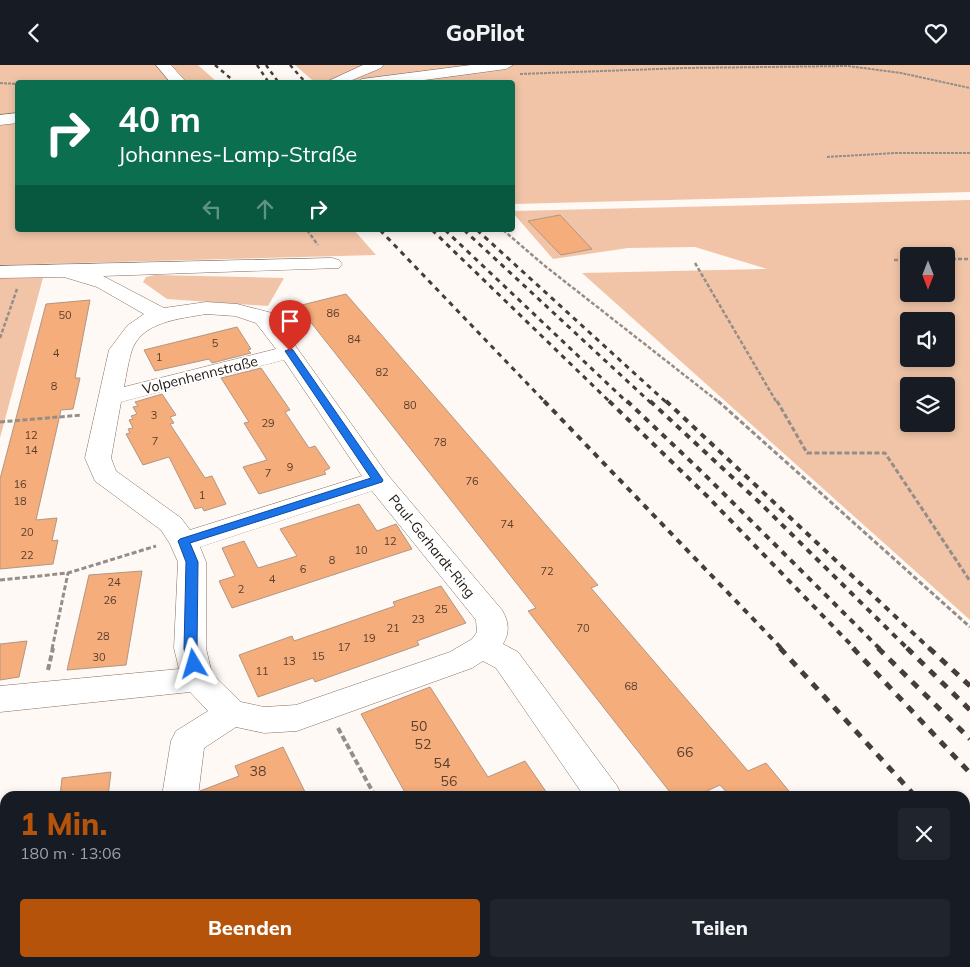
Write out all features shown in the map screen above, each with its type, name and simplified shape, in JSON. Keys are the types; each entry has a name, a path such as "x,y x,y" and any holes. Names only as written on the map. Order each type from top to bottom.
{"street":[{"path":"163,65 177,80"},
{"path":"338,80 376,65"},
{"path":"386,80 506,65"},
{"path":"0,120 15,114"},
{"path":"0,272 332,264"},
{"path":"66,271 104,283 161,315"},
{"name":"Paul-Gerhardt-Ring","path":"197,679 190,649 192,562 184,541 171,524 104,475 98,458 120,350 135,331 151,319 161,315 206,308 237,310 264,318 290,351 378,480 491,617 493,634 483,647"},
{"name":"Volpenhennstraße","path":"109,405 290,351"},
{"path":"184,541 378,480"},
{"path":"0,699 197,679 231,713 264,720 297,719 461,660 483,647 507,660 600,791"},
{"path":"181,791 188,741 231,713"}],"path":[{"path":"520,74 685,68 848,66 901,73 970,88"},
{"path":"0,83 15,84"},
{"path":"827,157 895,153 970,153"},
{"path":"504,232 733,413 970,627"},
{"path":"955,259 970,259"},
{"path":"894,260 900,260"},
{"path":"695,263 807,453 885,453 970,581"},
{"path":"0,338 24,272"},
{"path":"0,423 109,405"},
{"path":"0,580 68,573 155,546 184,541"},
{"path":"42,695 68,573"},
{"path":"327,708 372,791"}],"shaded area":[{"path":"0,65 198,65 215,80 15,80 15,232 356,232 376,255 0,265"},
{"path":"295,65 970,65 970,192 515,204 515,80 312,80"},
{"path":"970,200 970,620 582,273 767,269 695,247 628,248 553,259 515,215 515,211"},
{"path":"44,274 0,438 0,275"},
{"path":"155,275 284,278 268,306 167,299 143,282 146,277"}],"building":[{"path":"560,215 592,249 561,255 528,221"},
{"path":"346,294 598,585 591,588 748,771 766,763 789,791 725,791 720,785 707,791 669,791 528,611 536,608 298,306"},
{"path":"90,300 75,378 80,378 73,409 61,410 36,520 57,518 52,541 58,540 53,564 0,569 0,479 46,304"},
{"path":"237,327 251,349 248,350 251,353 212,363 209,359 155,371 144,350"},
{"path":"261,368 290,410 285,412 309,448 315,446 330,468 324,471 326,474 259,494 243,467 267,460 244,423 249,422 221,378"},
{"path":"162,394 176,415 170,417 174,423 170,424 205,478 212,476 226,504 204,511 202,507 195,509 169,457 143,465 126,434 130,433 128,429 133,428 129,420 133,419 131,416 137,414 133,407 138,406 135,402"},
{"path":"359,504 377,531 396,524 412,549 232,608 219,581 235,576 222,548 244,541 258,568 297,556 280,529"},
{"path":"142,571 126,665 67,670 89,575"},
{"path":"441,586 466,623 417,641 419,645 315,682 313,678 258,697 239,655 292,636 294,641 395,606 393,602"},
{"path":"27,641 19,677 0,680 0,644"},
{"path":"430,687 488,777 525,761 546,791 404,791 361,714"},
{"path":"283,747 305,791 200,791 239,776 235,766"},
{"path":"111,772 109,791 61,791 62,778"}],"railway":[{"path":"215,65 232,80"},
{"path":"257,65 267,80"},
{"path":"266,65 277,80"},
{"path":"290,65 303,80"},
{"path":"382,232 546,403"},
{"path":"434,232 611,403"},
{"path":"447,232 628,403"},
{"path":"466,232 651,403"},
{"path":"479,232 667,403"},
{"path":"544,401 782,649"},
{"path":"609,401 707,496 855,649"},
{"path":"627,401 704,474 880,649"},
{"path":"650,401 759,502 908,649"},
{"path":"666,401 930,649"},
{"path":"780,648 910,791"},
{"path":"853,648 970,773"},
{"path":"878,648 970,739"},
{"path":"907,648 970,710"},
{"path":"929,648 970,686"}],"route":[{"path":"194,664 190,649 192,562 184,541 378,480 290,351"}]}
